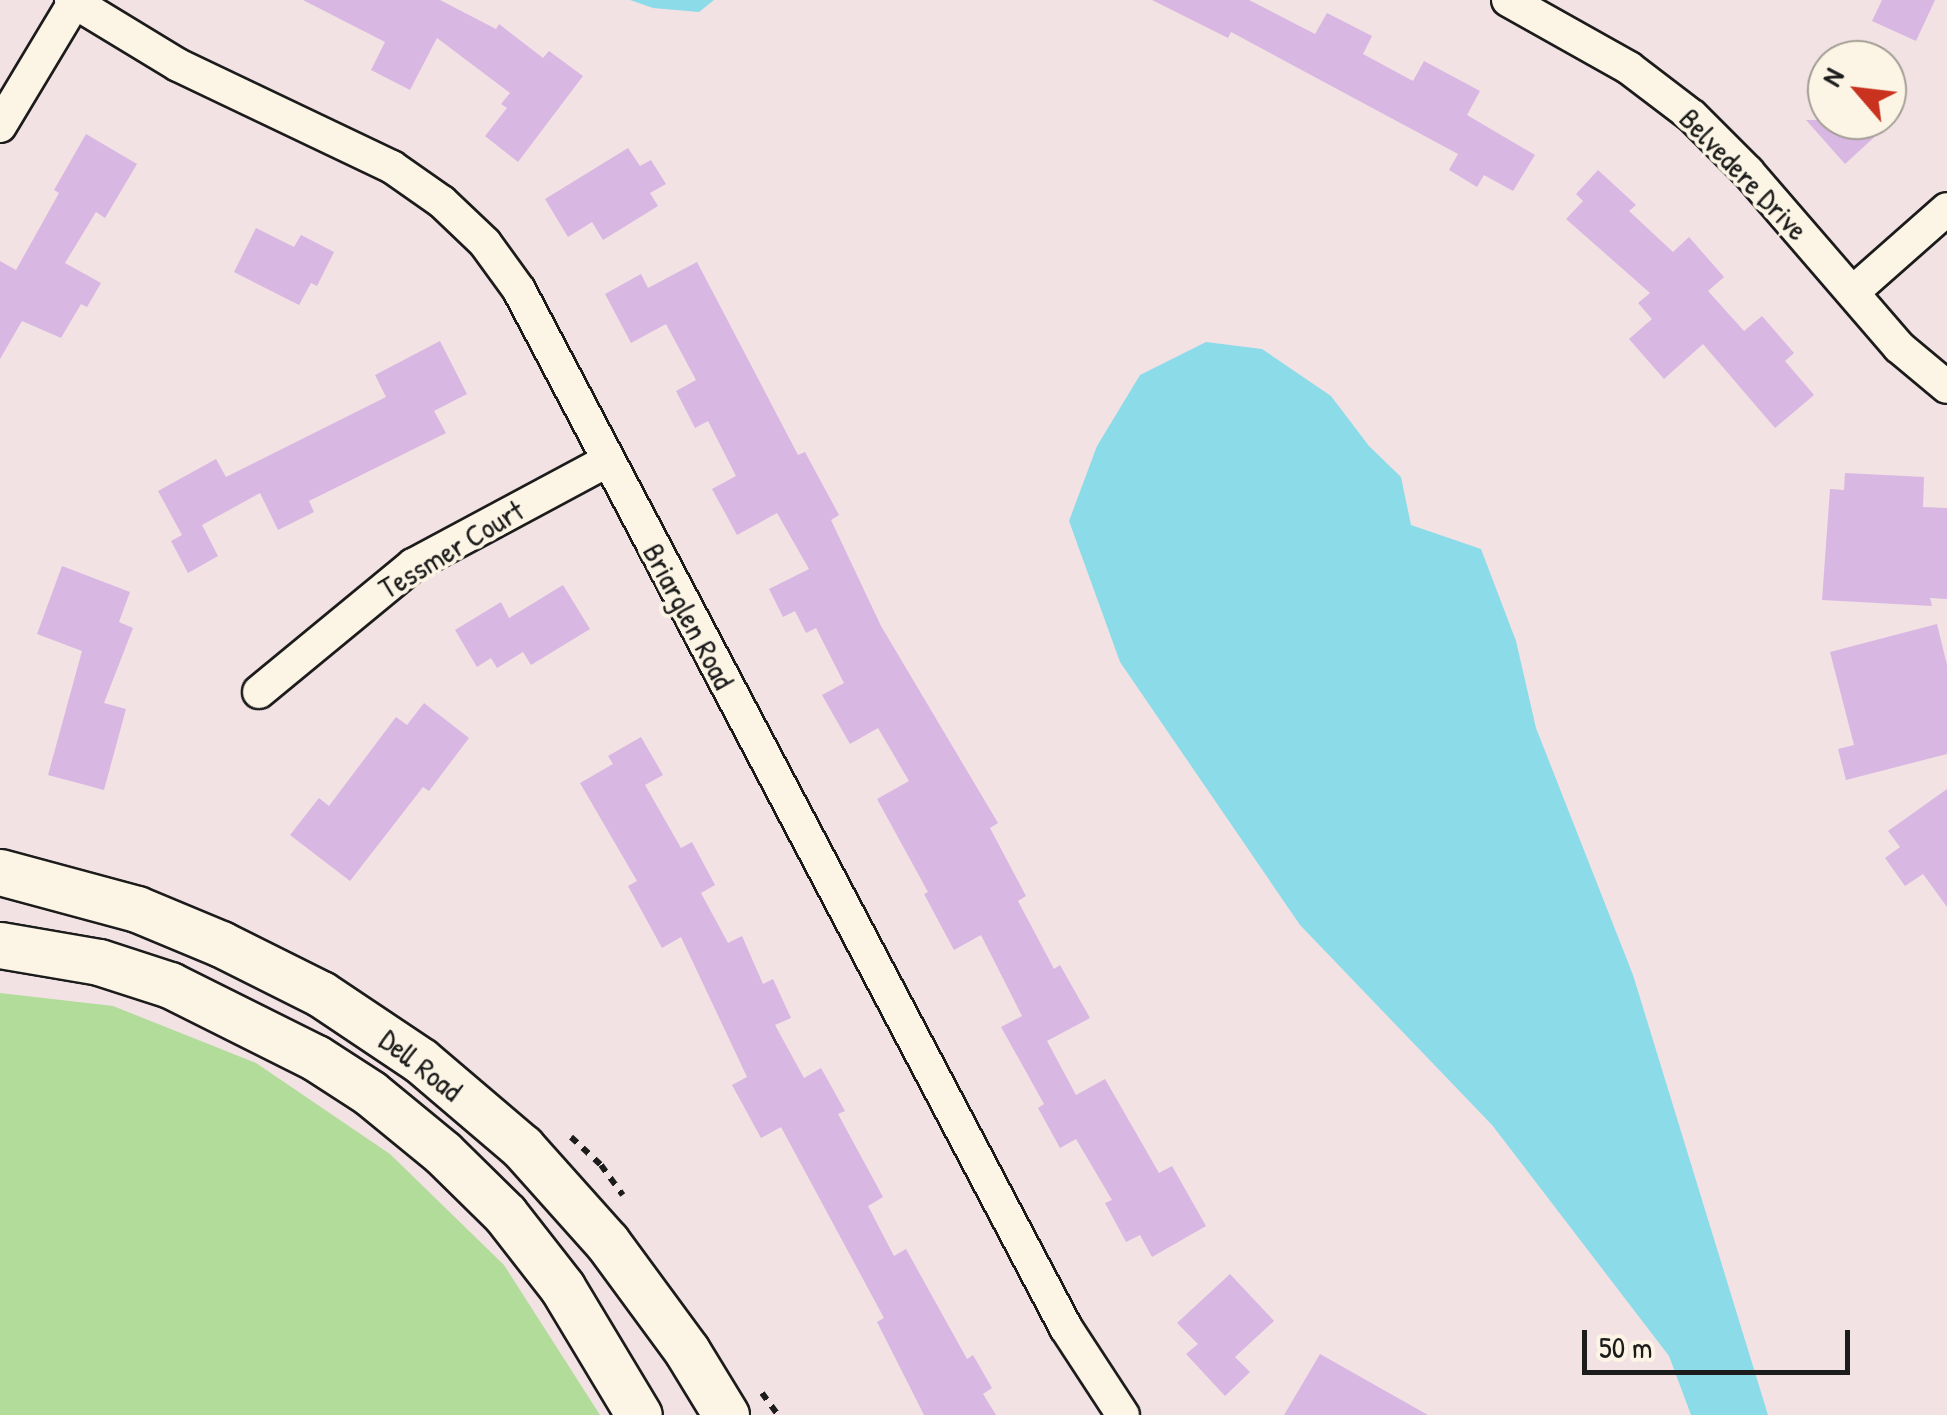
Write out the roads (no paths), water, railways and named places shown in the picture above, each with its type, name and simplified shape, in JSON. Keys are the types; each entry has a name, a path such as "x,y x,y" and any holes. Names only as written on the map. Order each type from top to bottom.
{"main road":[{"name":"Dell Road","path":"0,872 137,909 221,944 321,994 422,1061 522,1148 607,1242 687,1351 726,1415"},
{"name":"Dell Road","path":"0,945 99,962 170,985 316,1058 370,1093 443,1152 505,1214 562,1287 639,1415"}],"street":[{"name":"Belvedere Drive","path":"1508,0 1629,68 1692,116 1748,172 1899,347 1947,387"},
{"path":"0,126 72,1"},
{"name":"Briarglen Road","path":"72,1 178,65 392,168 442,202 485,242 519,290 1066,1328 1123,1415"},
{"path":"1853,292 1947,210"},
{"name":"Tessmer Court","path":"259,692 413,566 607,461"}],"water":[{"path":"630,0 714,0 699,12 653,8"},
{"path":"1206,342 1262,349 1331,396 1369,446 1401,477 1411,525 1481,549 1516,641 1536,728 1633,975 1768,1415 1691,1415 1669,1356 1492,1125 1300,925 1120,662 1069,521 1097,446 1140,375"}]}
